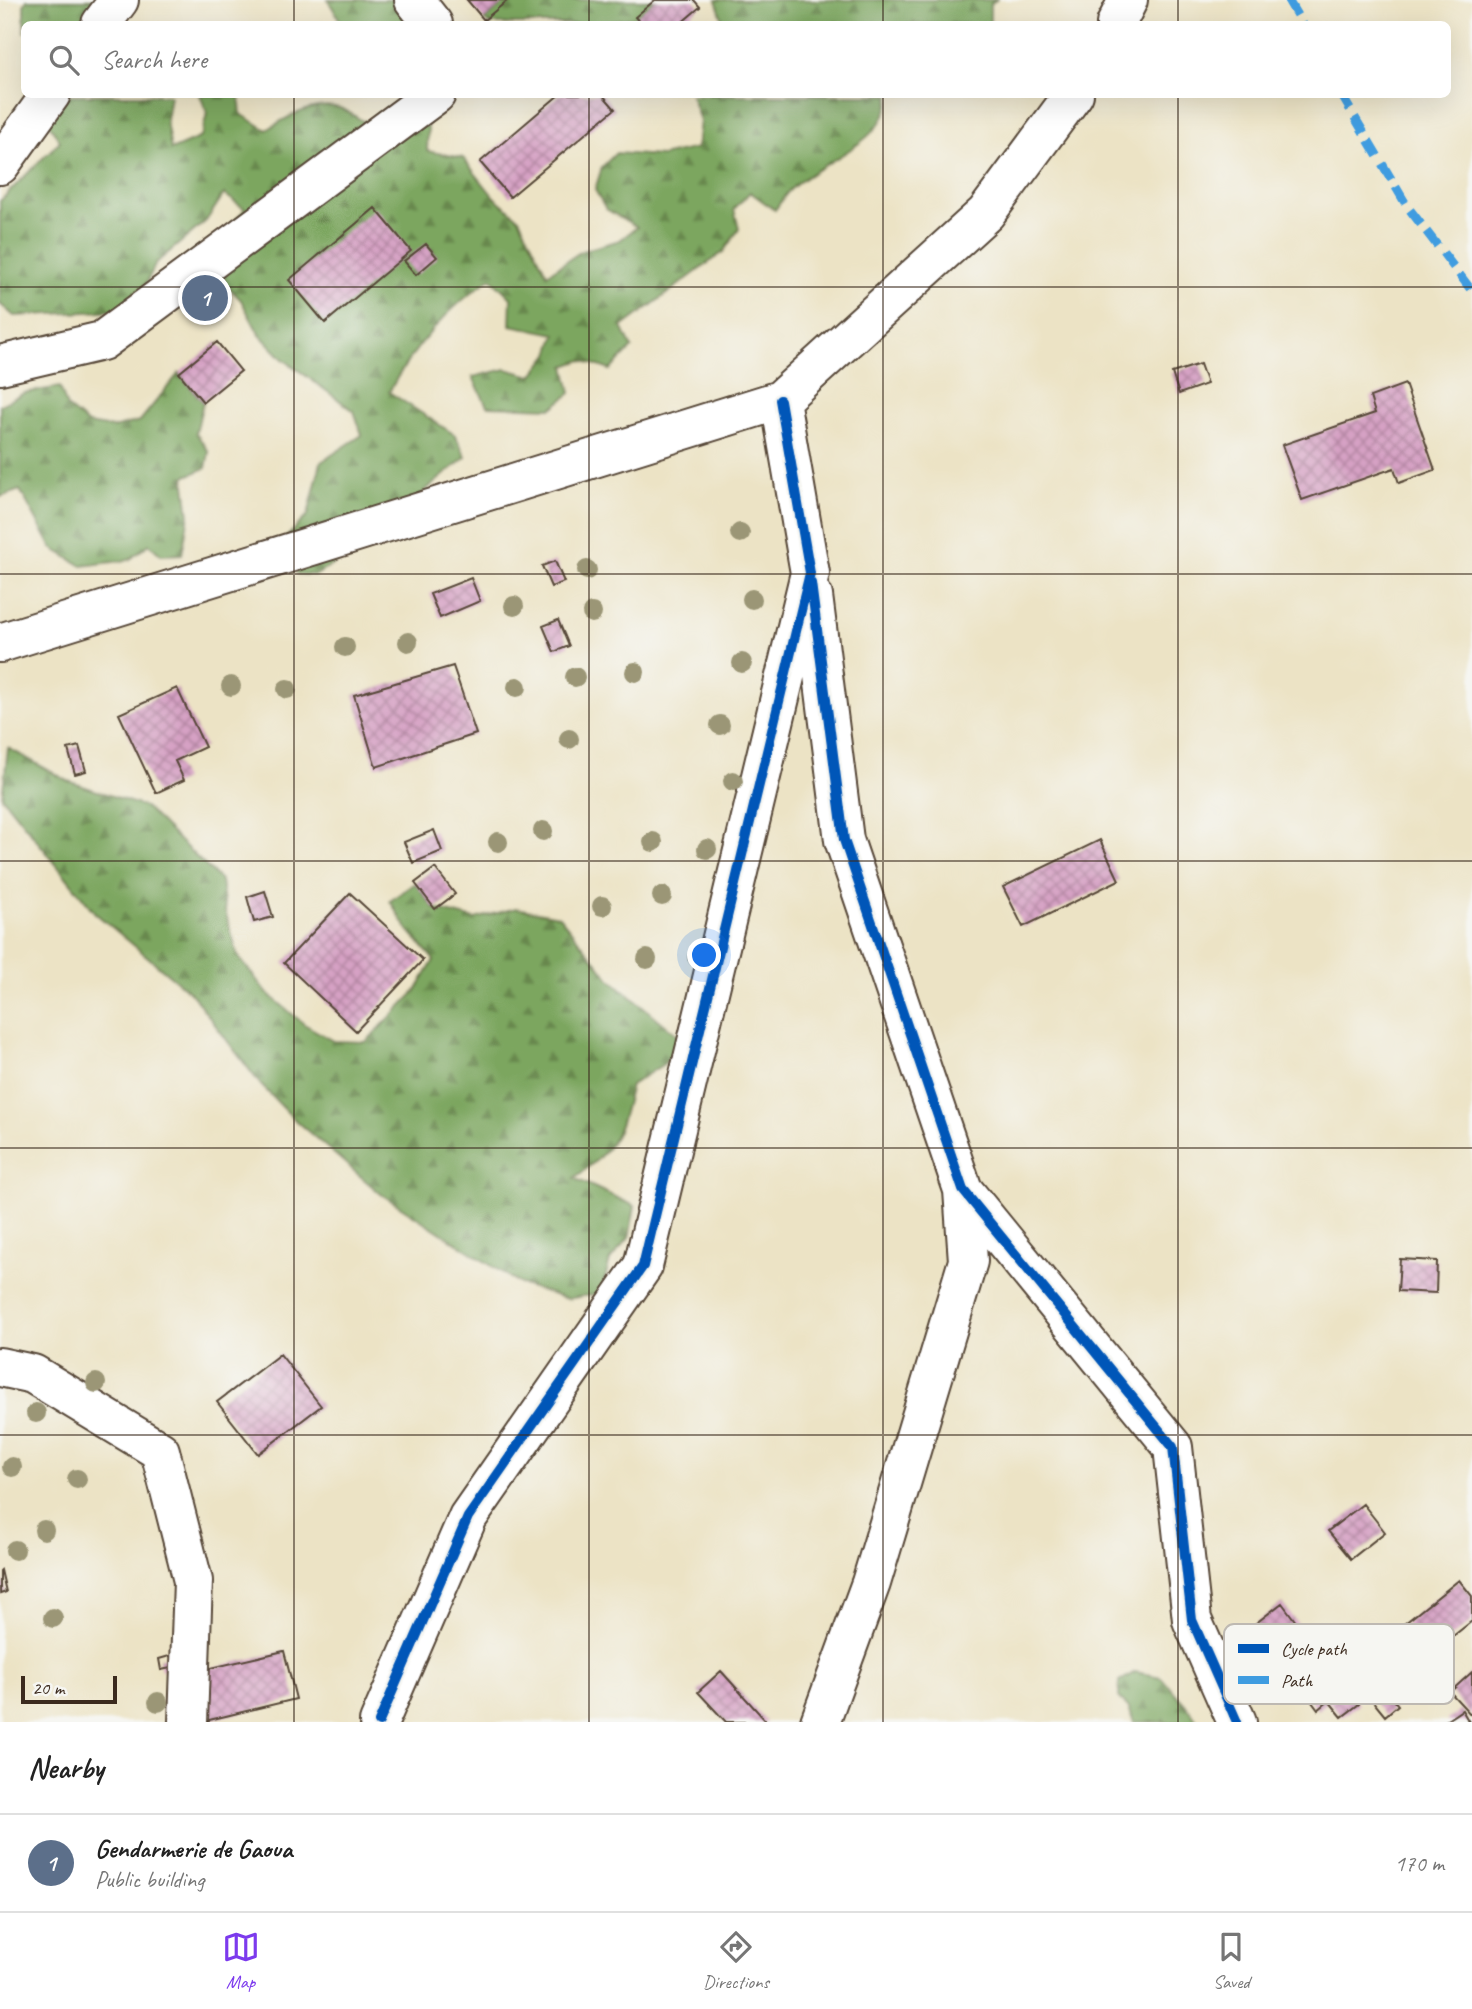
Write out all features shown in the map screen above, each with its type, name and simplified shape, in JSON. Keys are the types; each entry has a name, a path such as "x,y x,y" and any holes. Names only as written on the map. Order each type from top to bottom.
{"street":[{"path":"103,21 119,0"},
{"path":"414,0 431,21"},
{"path":"1118,21 1128,0"},
{"path":"0,166 48,98"},
{"path":"0,365 102,341 431,98"},
{"path":"0,643 780,400 986,213 1070,98"},
{"path":"780,400 810,573 844,840 963,1191 968,1261 871,1583 820,1722"},
{"path":"379,1722 467,1517 643,1266 810,573"},
{"path":"963,1191 1173,1447 1192,1620 1224,1693"},
{"path":"0,1367 33,1374 160,1451 193,1581 188,1722"},
{"path":"1229,1704 1237,1722"}],"green space":[{"path":"27,0 98,0 79,21 24,21 24,5"},
{"path":"328,0 425,0 422,21 340,21"},
{"path":"508,0 655,0 635,17 612,21 484,20"},
{"path":"716,0 996,0 990,4 990,21 723,21"},
{"path":"40,98 170,98 166,121 171,150 201,137 207,113 201,98 239,98 241,114 267,130 292,115 311,108 340,108 365,122 393,112 428,127 427,151 463,158 494,197 519,218 547,274 582,251 620,240 637,227 606,209 595,190 602,167 616,153 661,156 697,148 700,121 692,98 889,98 886,112 865,139 805,178 789,191 775,210 750,192 734,209 739,229 723,252 622,327 632,348 610,370 582,360 565,366 571,393 552,408 487,406 473,377 506,369 532,376 549,354 556,334 510,325 511,298 491,278 476,289 433,329 409,359 389,392 455,435 466,457 427,489 369,548 340,560 316,575 297,574 281,543 308,515 321,462 362,435 354,411 283,359 259,334 241,300 225,283 220,238 245,209 224,194 206,221 156,263 145,286 123,310 14,316 0,304 0,201 60,141 49,124"},
{"path":"179,373 203,402 196,433 209,452 206,468 184,477 189,515 182,554 161,555 149,544 129,560 82,566 52,548 20,490 0,497 0,405 24,393 60,387 67,407 88,424 113,428 140,421"},
{"path":"8,748 68,781 145,807 221,881 225,911 238,956 267,993 304,1024 334,1041 366,1042 416,991 434,960 408,930 390,901 415,883 435,909 475,919 516,908 559,916 610,979 681,1038 665,1063 631,1085 619,1128 608,1148 574,1178 635,1206 629,1238 610,1260 601,1293 567,1299 520,1284 381,1194 297,1122 261,1085 191,993 95,913 2,797"},
{"path":"1135,1672 1161,1677 1198,1722 1134,1722 1129,1708 1119,1697 1119,1682"}],"building":[{"path":"467,0 508,0 484,20"},
{"path":"655,0 694,0 700,7 684,21 638,21 635,17"},
{"path":"555,98 605,98 615,109 510,197 480,162"},
{"path":"375,208 411,251 325,323 289,280"},
{"path":"426,244 437,257 416,275 404,261"},
{"path":"217,342 241,371 203,402 179,373"},
{"path":"1200,364 1207,384 1179,394 1172,373"},
{"path":"1405,384 1435,470 1399,483 1394,468 1302,500 1282,445 1375,413 1370,397"},
{"path":"555,561 564,582 551,587 542,566"},
{"path":"471,578 480,601 440,618 430,594"},
{"path":"558,620 569,646 554,652 543,626"},
{"path":"453,666 476,734 376,767 354,695"},
{"path":"177,688 205,747 175,761 184,780 156,793 119,714"},
{"path":"79,746 86,771 75,774 68,749"},
{"path":"434,830 442,851 413,863 404,842"},
{"path":"1100,840 1119,880 1023,927 1003,887"},
{"path":"435,868 455,894 435,909 415,883"},
{"path":"265,891 273,917 254,922 247,897"},
{"path":"350,893 423,960 356,1031 284,963"},
{"path":"1400,1259 1437,1261 1436,1293 1398,1291"},
{"path":"280,1354 321,1406 258,1454 217,1402"},
{"path":"1363,1504 1385,1532 1351,1559 1328,1531"},
{"path":"0,1571 6,1592 0,1594"},
{"path":"1459,1580 1472,1596 1472,1621 1454,1635 1454,1624 1404,1624"},
{"path":"1282,1603 1298,1624 1255,1624"},
{"path":"284,1651 296,1699 205,1721 194,1672"},
{"path":"173,1655 176,1667 161,1670 159,1659"},
{"path":"721,1671 766,1721 726,1722 698,1692"},
{"path":"1472,1672 1472,1716 1454,1696 1454,1688"},
{"path":"1314,1704 1325,1704 1318,1710"},
{"path":"1331,1704 1359,1704 1342,1717"},
{"path":"1375,1704 1397,1704 1398,1705 1385,1716"},
{"path":"1462,1710 1469,1722 1448,1722 1447,1720"}],"marked path":[{"path":"1288,0 1300,21"},
{"path":"1343,98 1407,206 1472,291"}],"cycle path":[{"path":"379,1722 468,1517 643,1266 810,573 780,400"},
{"path":"811,583 844,840 963,1190 1173,1447 1192,1620 1224,1693"},
{"path":"1229,1704 1237,1722"}],"place":[{"name":"Gendarmerie de Gaoua","path":"205,298"}]}
